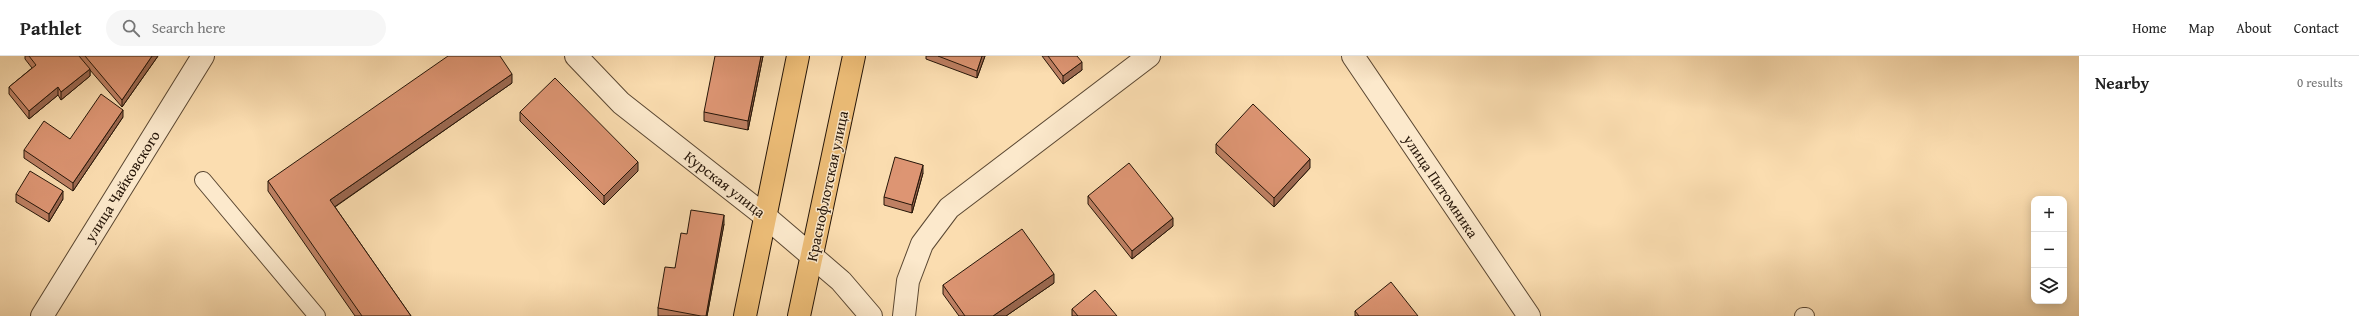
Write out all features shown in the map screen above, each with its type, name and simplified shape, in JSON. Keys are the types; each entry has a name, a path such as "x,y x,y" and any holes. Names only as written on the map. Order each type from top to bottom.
{"main road":[{"path":"746,316 798,56"},
{"name":"Краснофлотская улица","path":"799,316 854,56"}],"street":[{"name":"улица Чайковского","path":"42,316 203,56"},
{"name":"Курская улица","path":"576,56 621,103 812,254 841,281 871,316"},
{"path":"904,316 908,281 922,244 949,208 1149,56"},
{"name":"улица Питомника","path":"1353,56 1529,316"}],"lane":[{"path":"203,180 317,316"}],"building":[{"path":"29,56 79,56 90,69 61,92 58,87 29,111 9,87 36,65"},
{"path":"85,56 152,56 122,100"},
{"path":"448,56 500,56 512,74 330,200 411,316 362,316 268,181"},
{"path":"715,56 761,56 748,121 704,112"},
{"path":"938,56 982,56 977,71"},
{"path":"1048,56 1077,56 1082,62 1063,76"},
{"path":"555,78 638,162 604,196 520,112"},
{"path":"101,94 123,110 73,183 24,150 44,121 70,139"},
{"path":"1253,104 1310,159 1274,198 1216,144"},
{"path":"895,157 923,165 912,205 884,197"},
{"path":"1129,163 1173,218 1132,251 1088,196"},
{"path":"30,171 63,191 49,214 16,194"},
{"path":"691,210 724,215 706,316 658,308 665,267 675,268 681,233 687,234"},
{"path":"1022,229 1054,274 993,316 965,316 943,285"},
{"path":"1391,282 1418,316 1359,316 1355,311"},
{"path":"1095,290 1117,316 1078,316 1072,309"}]}
